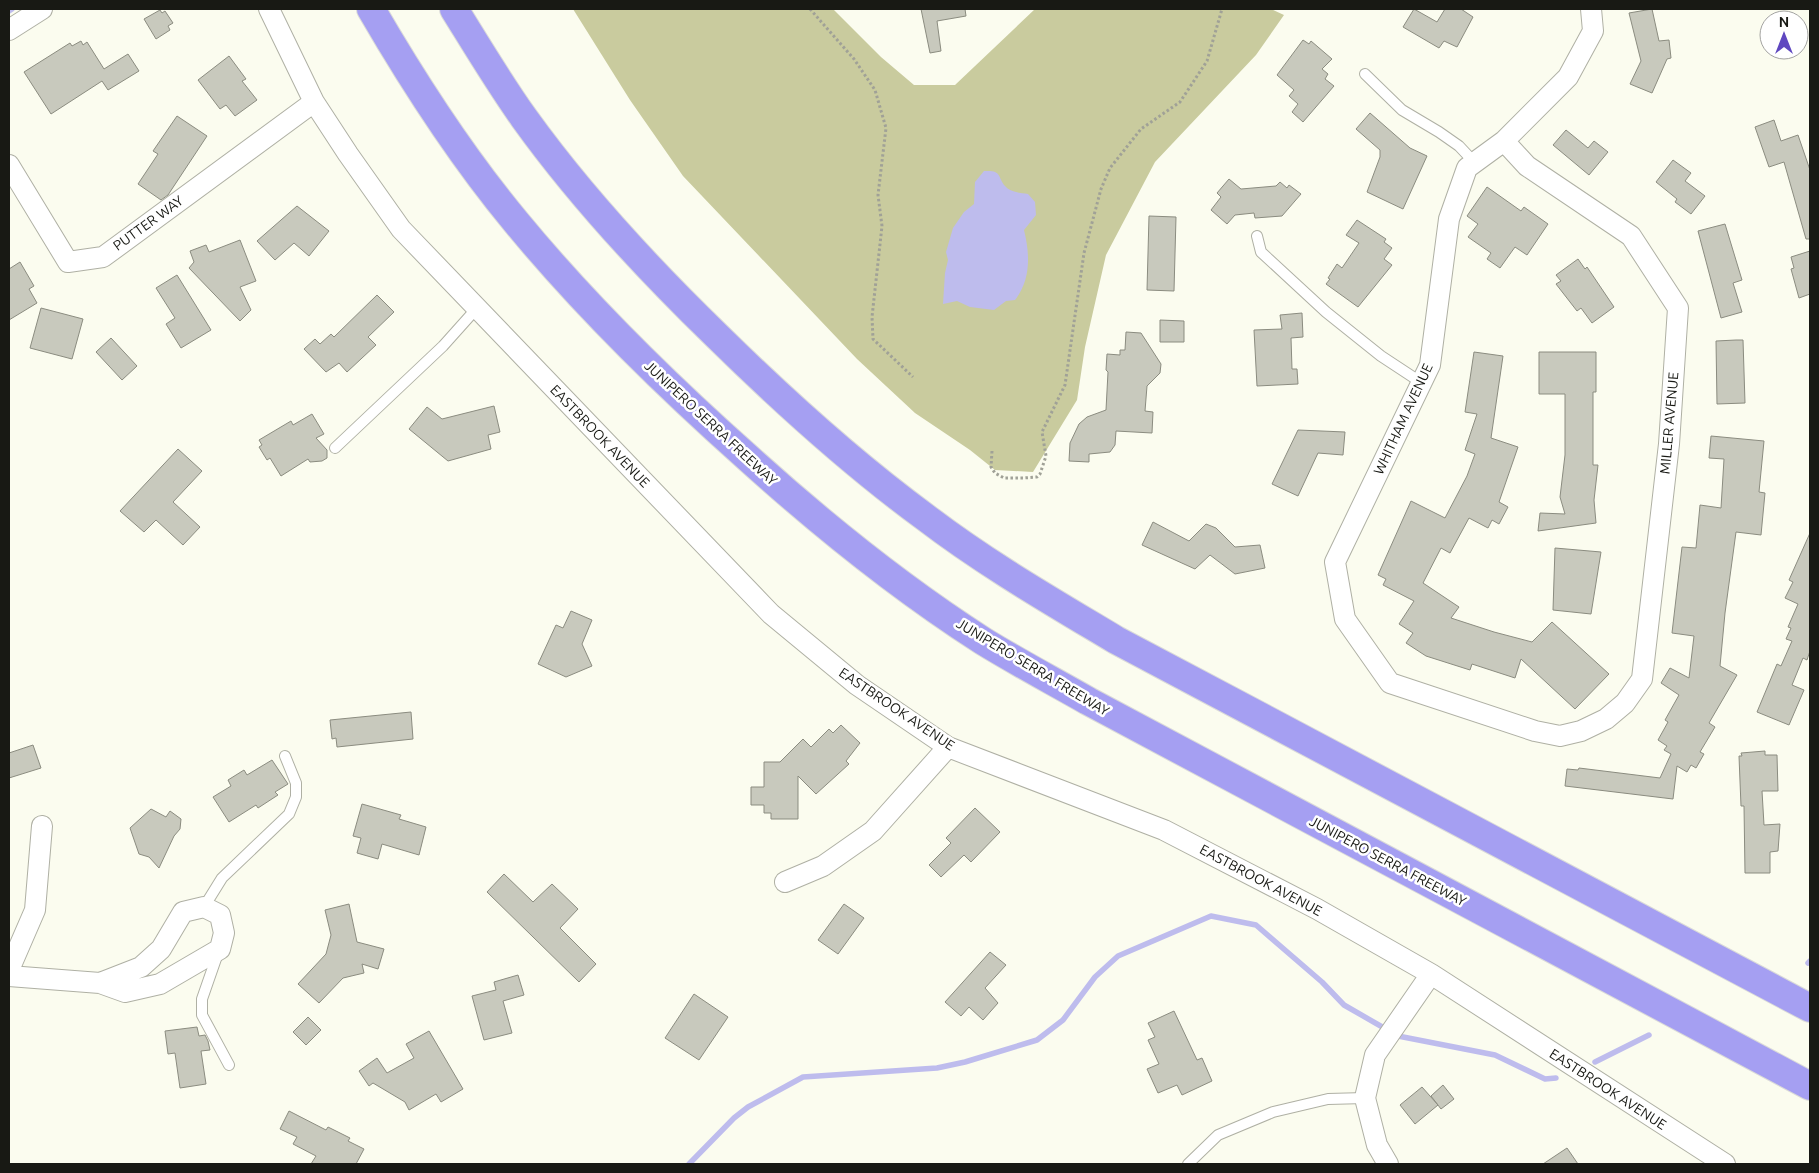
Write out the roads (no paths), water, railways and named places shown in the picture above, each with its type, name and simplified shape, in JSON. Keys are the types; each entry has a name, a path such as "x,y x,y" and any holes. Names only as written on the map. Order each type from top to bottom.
{"highway":[{"name":"JUNIPERO SERRA FREEWAY","path":"371,9 418,88 464,154 515,221 569,284 706,421 793,499 880,569 983,641 1088,702 1810,1086"},
{"path":"454,9 525,119 621,237 673,294 756,374 840,450 925,518 1019,582 1116,640 1810,1008"}],"street":[{"path":"9,30 42,9"},
{"name":"EASTBROOK AVENUE","path":"269,9 314,102 401,229 771,614 857,685 948,747 1164,830 1317,909 1430,974 1725,1164"},
{"name":"WHITHAM AVENUE","path":"1560,736 1535,731 1390,683 1345,619 1335,562 1430,365 1449,219 1467,168 1504,141 1568,77 1593,31 1591,9"},
{"name":"PUTTER WAY","path":"9,166 68,262 103,257 314,102"},
{"name":"MILLER AVENUE","path":"1504,141 1527,166 1631,236 1678,308 1669,444 1642,680 1625,703 1606,719 1581,732 1560,736"},
{"path":"785,882 823,866 873,831 948,747"},
{"path":"9,970 35,910 42,826"},
{"path":"9,976 100,983 125,992 160,984 220,950 224,932 220,915 204,907 183,912 160,950 141,967 100,983"},
{"path":"1388,1164 1377,1144 1365,1098 1375,1055 1430,974"}],"lane":[{"path":"1365,74 1402,110 1439,132 1458,146 1474,162"},
{"path":"1257,236 1261,252 1326,312 1374,350 1422,382"},
{"path":"335,448 443,346 477,308"},
{"path":"204,907 222,878 289,814 296,797 296,783 285,756"},
{"path":"220,950 202,999 202,1015 229,1065"},
{"path":"1188,1164 1218,1135 1273,1112 1328,1098 1365,1098"}],"water":[{"path":"984,171 998,174 1005,186 1010,190 1028,194 1035,202 1036,215 1024,230 1028,266 1024,284 1015,300 1006,301 994,310 970,307 957,301 943,304 945,273 948,260 946,252 953,228 964,212 974,204 975,182"}],"waterway":[{"path":"689,1164 734,1118 748,1107 803,1077 937,1068 965,1062 1037,1040 1063,1020 1095,977 1118,956 1211,916 1256,925 1322,982 1344,1005 1398,1036 1495,1055 1545,1079 1556,1078"},
{"path":"1595,1062 1649,1035"}]}
